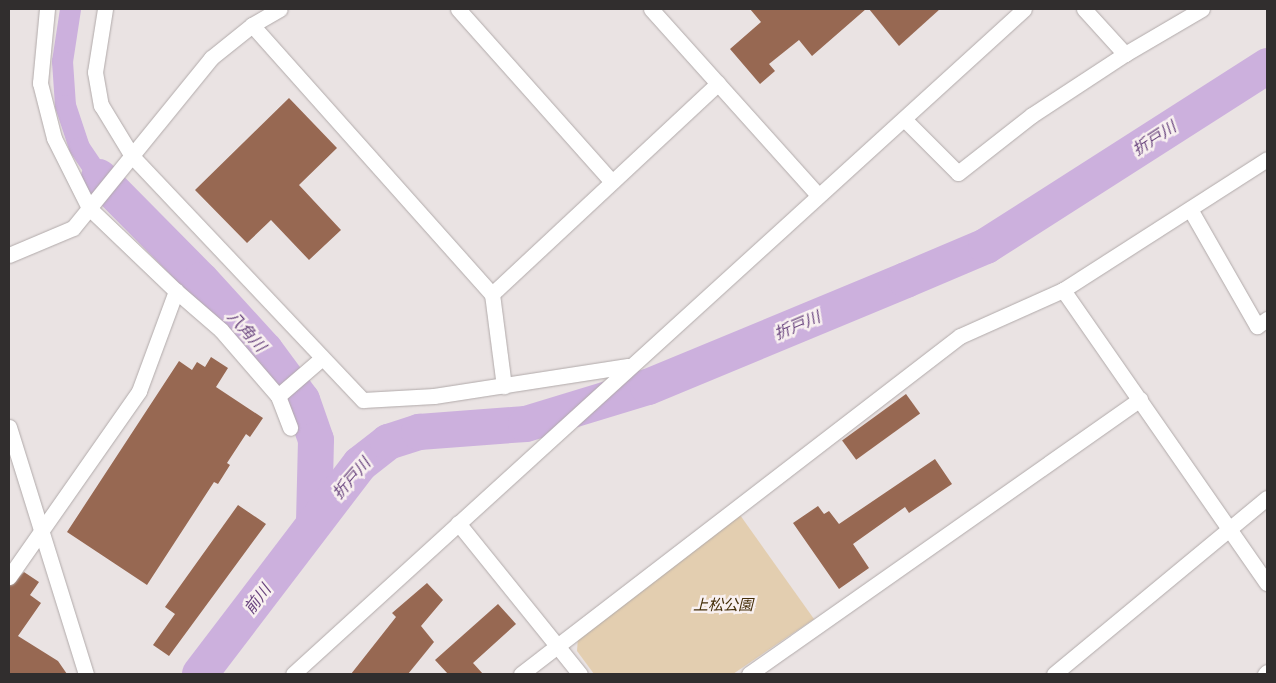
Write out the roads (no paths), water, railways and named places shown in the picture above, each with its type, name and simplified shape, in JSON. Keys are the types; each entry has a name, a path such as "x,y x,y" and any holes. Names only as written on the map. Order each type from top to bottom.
{"street":[{"path":"47,9 40,83 54,138 90,207 176,291 221,330 279,396 290,428"},
{"path":"105,9 95,72 101,105 128,161 363,400 504,386 627,366"},
{"path":"9,255 73,228 211,58 252,25 280,9"},
{"path":"458,9 611,181"},
{"path":"651,9 818,195"},
{"path":"293,674 627,366 904,119 1024,9"},
{"path":"1084,9 1124,54"},
{"path":"904,119 958,173 1032,115 1124,54 1202,9"},
{"path":"252,25 492,294 504,386"},
{"path":"492,294 718,83"},
{"path":"521,674 556,645 960,336 1063,290 1267,159"},
{"path":"1190,210 1257,326 1267,319"},
{"path":"1063,290 1267,583"},
{"path":"9,578 139,391 176,291"},
{"path":"279,396 322,358"},
{"path":"749,674 1140,399"},
{"path":"9,427 86,674"},
{"path":"1054,674 1267,498"},
{"path":"458,523 580,674"}],"waterway":[{"path":"70,9 62,61 65,105 79,147 99,177"},
{"name":"折戸川","path":"200,674 360,464 388,442 419,432 526,424 648,387 986,246 1267,66"},
{"name":"八角川","path":"99,177 201,280 265,350 302,400 316,440 314,523"}],"water label":[{"name":"前川","path":"257,599"}],"park label":[{"name":"上松公園","path":"723,605"}]}
